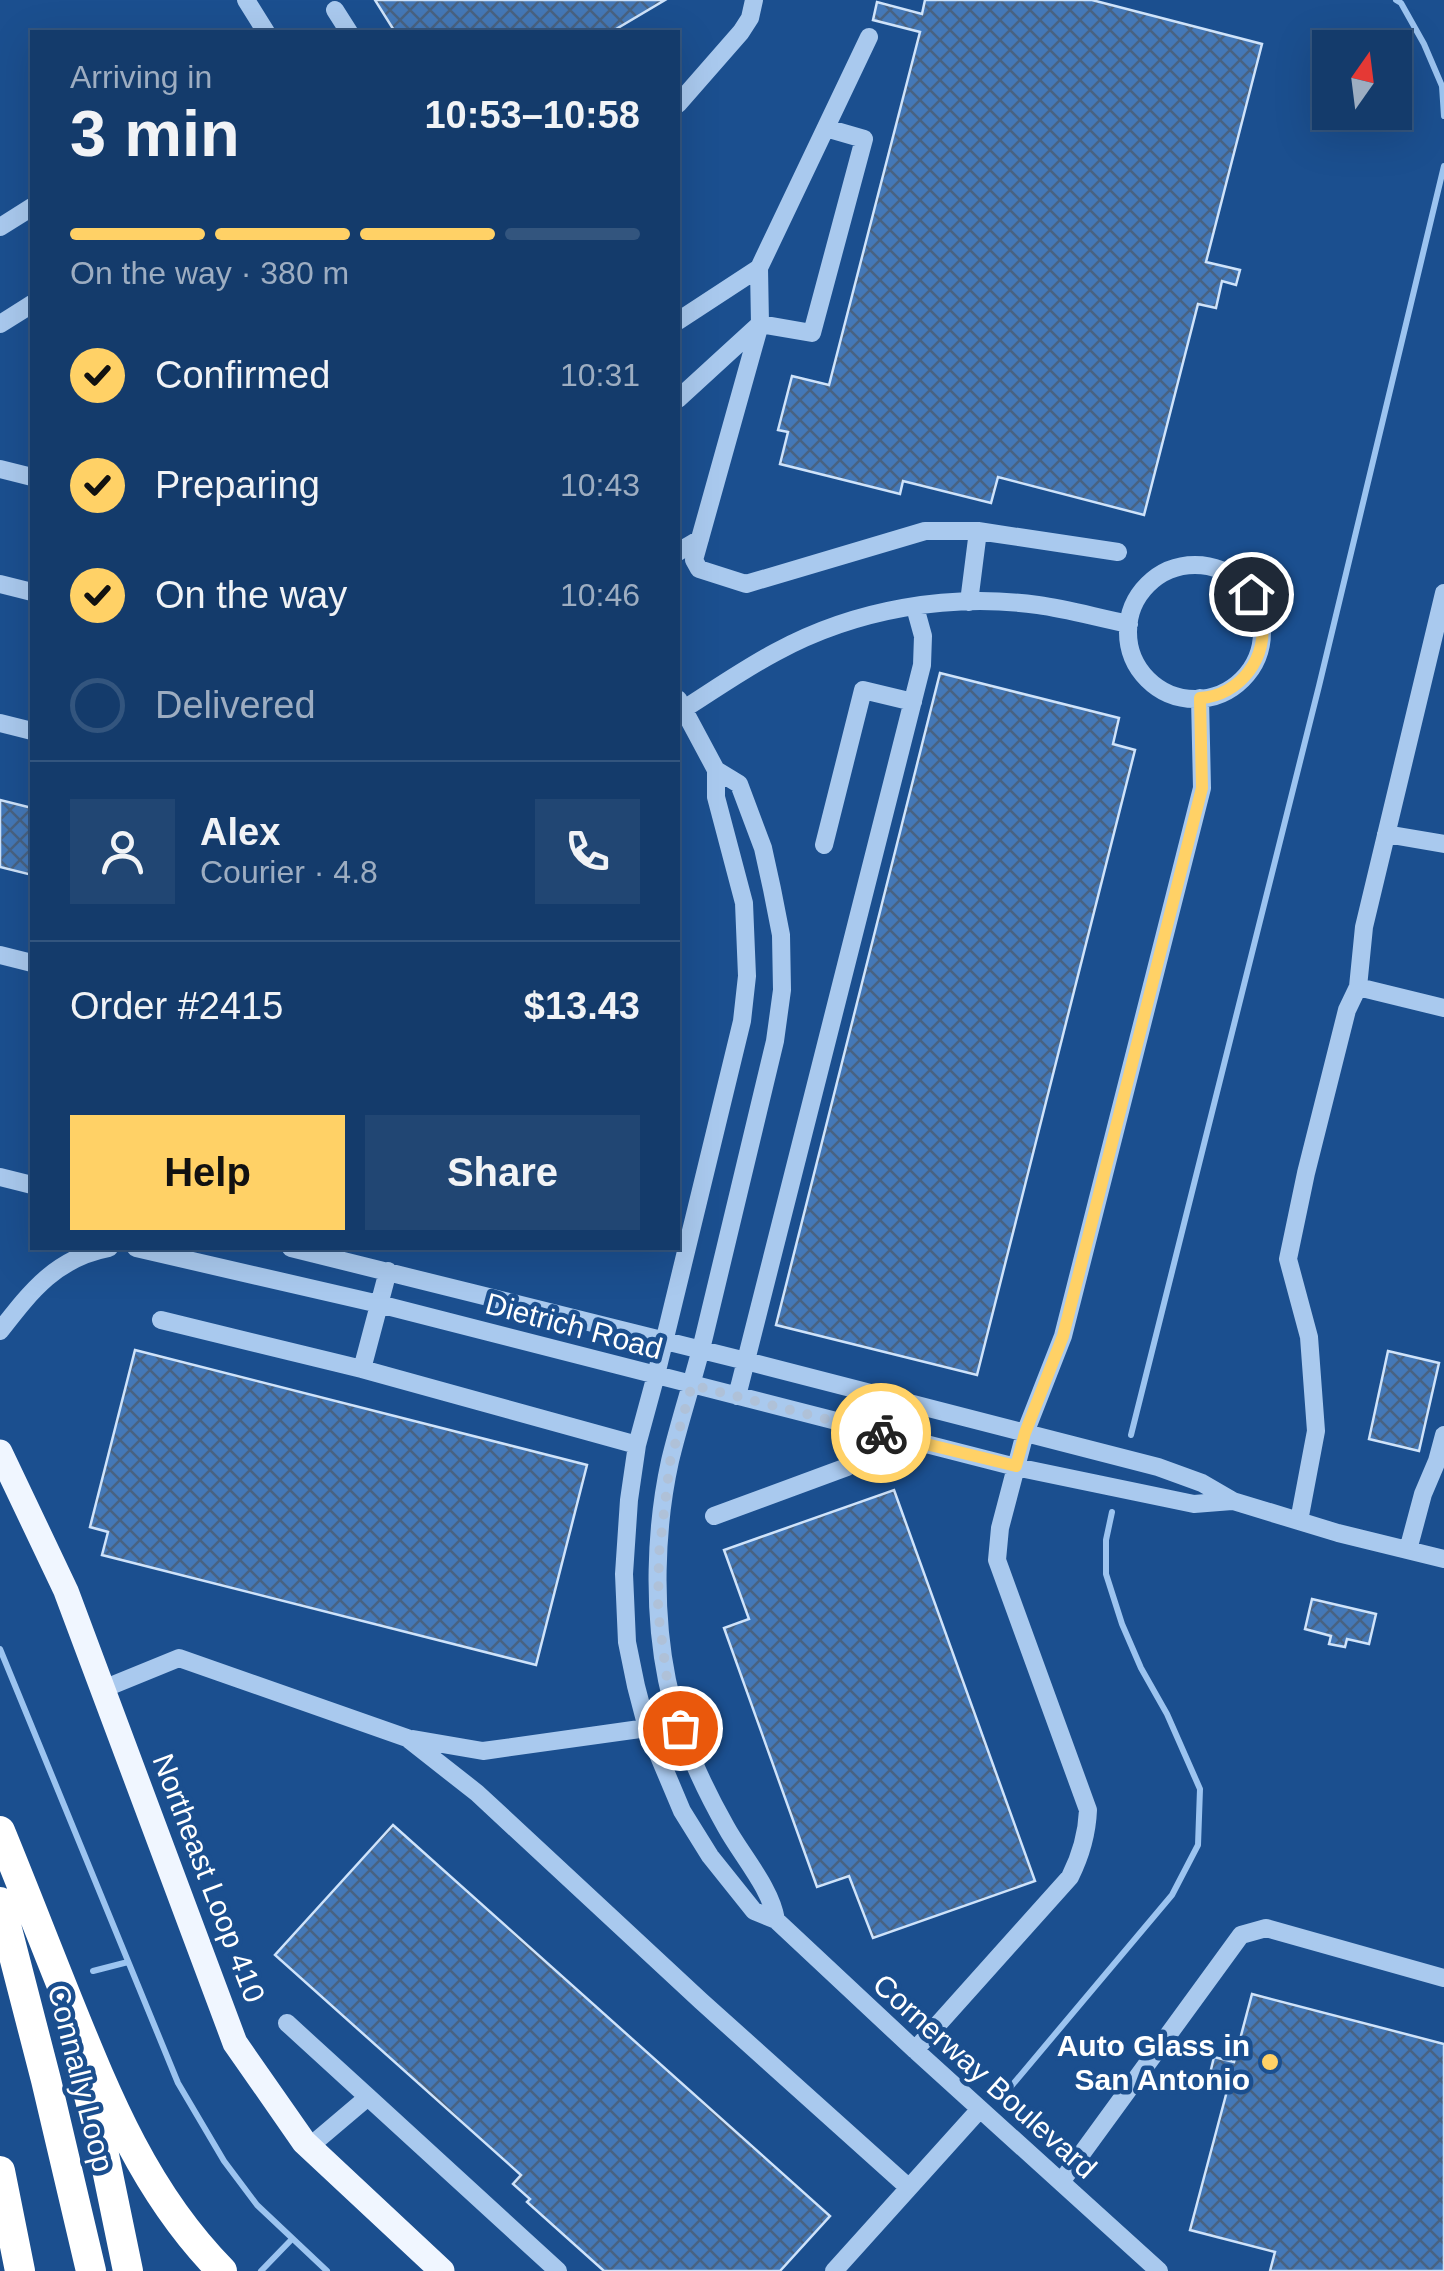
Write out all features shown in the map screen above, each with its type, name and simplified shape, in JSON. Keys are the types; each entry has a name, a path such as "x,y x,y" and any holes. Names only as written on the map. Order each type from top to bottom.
{"highway":[{"path":"0,1830 108,2099 176,2217 222,2271"},
{"name":"Connally Loop","path":"0,1902 92,2271"},
{"path":"56,1971 104,2150 128,2271"},
{"path":"0,2171 20,2271"}],"main road":[{"name":"Northeast Loop 410","path":"0,1452 66,1592 236,2043 309,2146 442,2271"}],"street":[{"path":"680,102 741,32 750,18 754,0"},
{"path":"250,1 265,30"},
{"path":"336,10 348,30"},
{"path":"868,37 759,268 760,324 694,560 699,569 746,584 926,532 978,530 1118,552"},
{"path":"760,324 812,333 864,139 826,128"},
{"path":"0,227 30,207"},
{"path":"680,320 759,268"},
{"path":"0,324 30,305"},
{"path":"680,398 760,324"},
{"path":"0,469 30,476"},
{"path":"969,602 978,530"},
{"path":"680,551 700,539"},
{"path":"1191,565 1214,567 1235,578 1251,594 1260,615 1262,638 1257,659 1246,676 1229,690 1200,698 1168,693 1150,681 1129,645 1128,624 1135,602 1149,583 1168,570 1191,565"},
{"path":"0,584 30,592"},
{"path":"1300,1521 1316,1431 1309,1337 1288,1258 1347,1010 1358,987 1364,927 1444,594"},
{"path":"681,704 817,633 860,618 914,607 969,602 1039,605 1128,624"},
{"path":"737,1396 922,665 923,636 914,607"},
{"path":"824,846 863,690 913,702"},
{"path":"915,2050 1070,1877 1087,1827 1088,1810 997,1560 1000,1528 1025,1433 1063,1336 1202,788 1200,698"},
{"name":"Cornerway Boulevard","path":"681,704 716,770 716,797 744,903 748,976 738,1036 637,1445 628,1500 624,1574 627,1642 647,1728 682,1811 710,1856 754,1911 776,1920 1159,2271"},
{"path":"0,724 30,731"},
{"name":"Cornerway Boulevard","path":"716,770 739,784 764,848 780,935 782,990 775,1041 670,1462 659,1554 658,1611 667,1679 680,1728 699,1776 727,1829 774,1902 776,1920"},
{"path":"1386,834 1444,844"},
{"path":"0,954 30,962"},
{"path":"1358,987 1444,1008"},
{"path":"0,1177 30,1184"},
{"path":"0,1332 34,1286 93,1250"},
{"name":"Dietrich Road","path":"145,1250 379,1304 1016,1466 1194,1504 1232,1500"},
{"name":"Dietrich Road","path":"299,1250 1158,1468 1202,1482 1232,1500 1444,1559"},
{"path":"362,1369 388,1271"},
{"path":"160,1320 362,1369 637,1445"},
{"path":"714,1516 847,1467 856,1458 864,1428"},
{"path":"1408,1550 1444,1435"},
{"path":"103,1689 179,1658 407,1738 483,1752 647,1728"},
{"path":"407,1738 476,1792 908,2187"},
{"path":"1061,2182 1241,1935 1266,1928 1444,1978"},
{"path":"287,2024 558,2271"},
{"path":"309,2146 368,2097"},
{"path":"834,2271 980,2109"}],"building":[{"path":"375,0 665,0 614,30 394,30"},
{"path":"925,0 1092,0 1262,44 1206,262 1240,270 1236,285 1222,281 1216,308 1198,304 1144,515 998,477 991,503 903,481 900,494 780,464 788,432 778,430 792,376 829,385 920,32 873,20 877,2 922,14"},
{"path":"940,673 1119,718 1113,744 1135,750 977,1375 776,1325"},
{"path":"0,800 30,808 30,874 0,867"},
{"path":"135,1350 587,1465 536,1665 102,1555 108,1532 90,1527"},
{"path":"1388,1351 1439,1363 1419,1451 1369,1439"},
{"path":"894,1490 1035,1881 873,1938 849,1876 817,1887 724,1628 749,1619 724,1550"},
{"path":"1312,1599 1376,1614 1369,1644 1347,1639 1345,1647 1329,1644 1331,1636 1305,1629"},
{"path":"393,1825 830,2216 780,2271 604,2271 527,2202 530,2199 513,2184 521,2175 275,1955"},
{"path":"1252,1994 1444,2044 1444,2271 1270,2271 1275,2252 1190,2230 1227,2091 1207,2086 1214,2057 1234,2062"}],"waterway":[{"path":"1396,0 1424,44 1442,86 1444,116"},
{"path":"1131,1435 1319,686 1444,166"},
{"path":"1003,2096 1172,1895 1198,1845 1200,1789 1167,1714 1141,1668 1106,1574 1106,1540 1112,1512"},
{"path":"0,1649 178,2083 224,2161 257,2205 327,2271"},
{"path":"93,1971 128,1962"},
{"path":"261,2271 292,2239"}],"way so far":[{"path":"680,1728 667,1679 658,1611 659,1554 670,1462 692,1385 881,1433"}],"place":[{"name":"Auto Glass in San Antonio","path":"1270,2062"}],"route":[{"path":"881,1433 1016,1466 1063,1336 1202,788 1200,698 1229,690 1246,676 1257,659 1262,638 1260,615 1251,594"}]}
